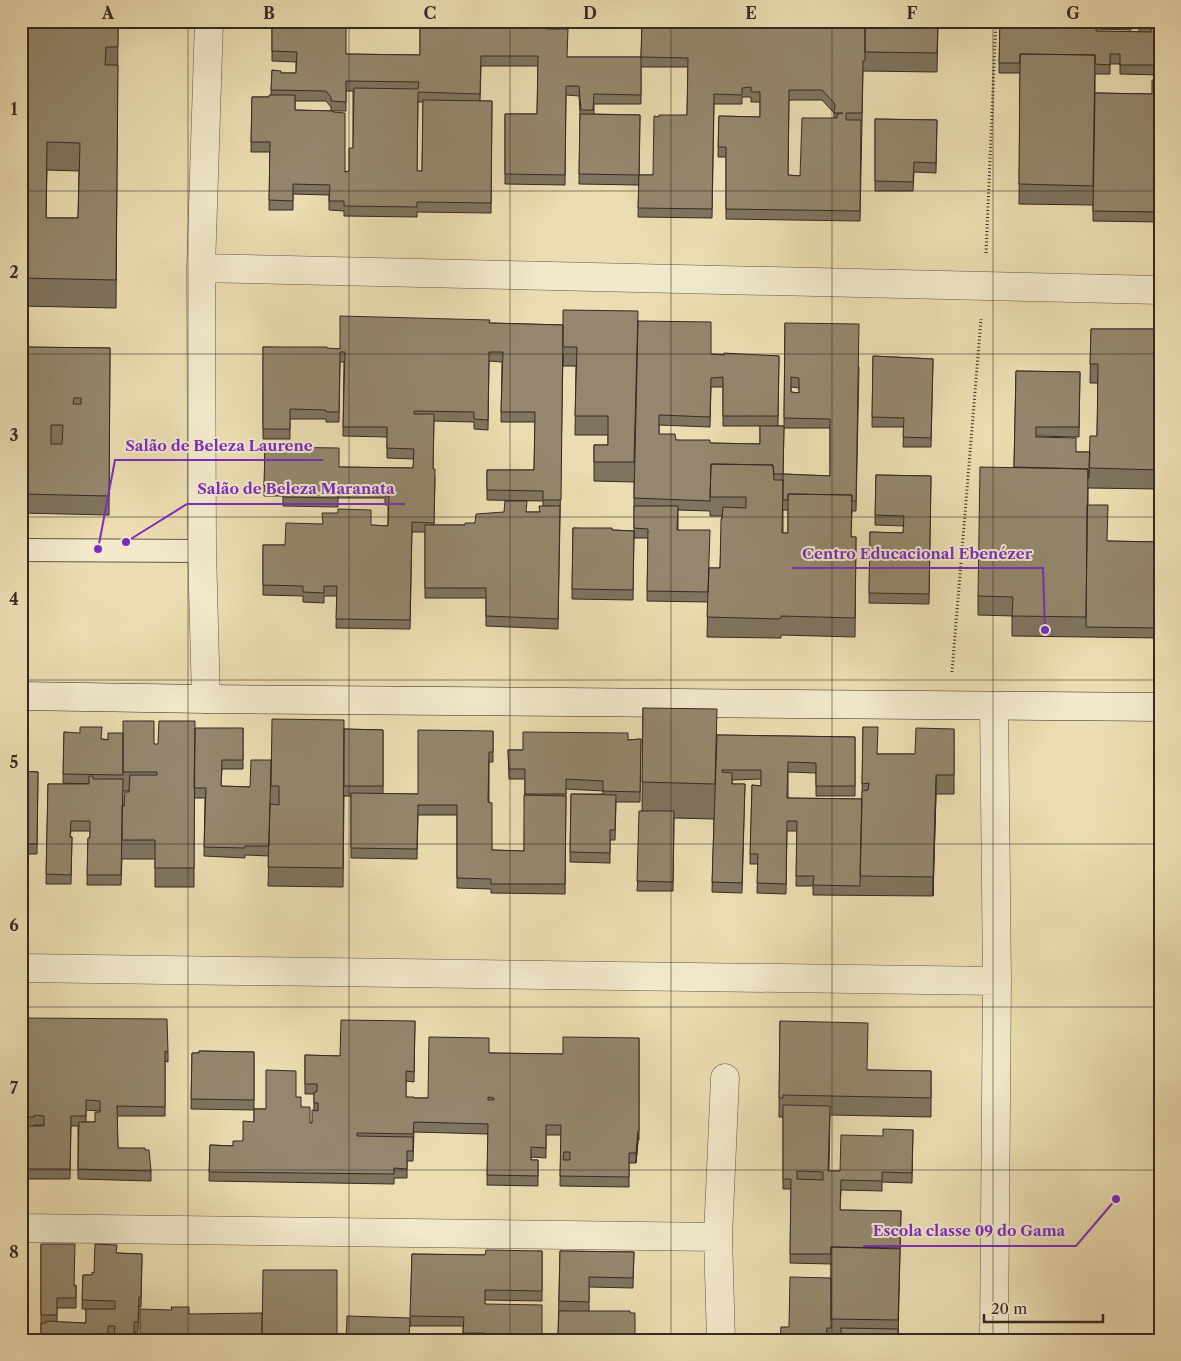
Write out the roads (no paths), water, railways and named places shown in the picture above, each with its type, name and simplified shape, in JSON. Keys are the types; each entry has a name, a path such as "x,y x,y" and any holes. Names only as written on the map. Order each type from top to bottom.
{"street":[{"path":"206,699 202,552 201,268 209,21"},
{"path":"201,268 1160,290"},
{"path":"21,696 949,707 1160,707"},
{"path":"994,706 997,981 994,1340"},
{"path":"21,968 997,981"},
{"path":"721,1340 718,1236 726,1078"},
{"path":"21,1228 718,1236"}],"lane":[{"path":"21,550 202,552"}],"place":[{"name":"Salão de Beleza Maranata","path":"126,542"},
{"name":"Salão de Beleza Laurene","path":"98,549"},
{"name":"Centro Educacional Ebenézer","path":"1045,630"},
{"name":"Escola classe 09 do Gama","path":"1116,1199"}]}
